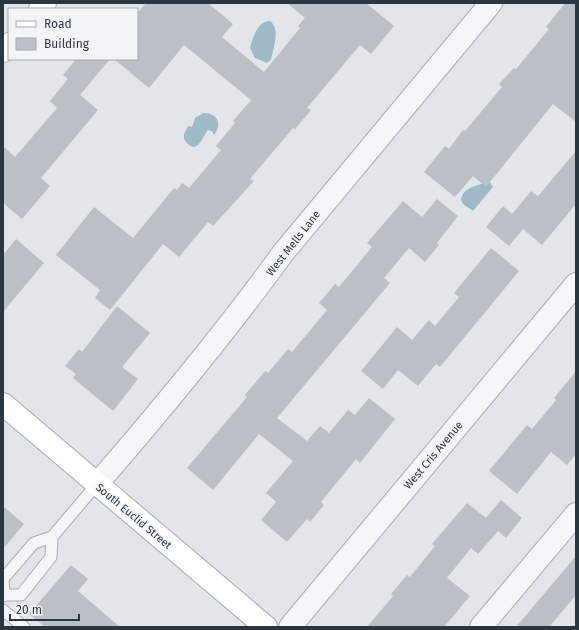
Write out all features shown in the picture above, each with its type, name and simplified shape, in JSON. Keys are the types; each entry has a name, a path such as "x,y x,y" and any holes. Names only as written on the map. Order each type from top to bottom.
{"main road":[{"name":"South Euclid Street","path":"3,404 266,627"}],"street":[{"name":"West Mells Lane","path":"97,484 226,329 283,253 492,3"},
{"name":"West Cris Avenue","path":"290,627 576,284"},
{"path":"481,627 569,536 576,514"}],"lane":[{"path":"52,537 51,557 20,595 4,595 3,580 34,542 52,537 97,484"},
{"path":"3,610 24,627"}],"water":[{"path":"270,21 276,34 271,60 267,63 255,58 250,48 256,31 262,24"},
{"path":"203,113 212,114 215,117 218,123 217,131 214,135 212,131 208,130 199,144 193,147 184,139 184,134 188,126 192,127 195,118"},
{"path":"489,181 493,187 473,211 463,204 461,199 465,191"}],"building":[{"path":"146,3 208,3 233,24 222,37 264,72 300,28 298,26 305,18 287,3 366,3 394,26 371,54 360,45 307,108 311,110 295,129 293,128 250,179 254,181 213,226 208,222 179,257 163,244 110,310 95,298 100,290 56,255 94,207 133,238 174,188 177,190 182,183 189,188 221,150 216,146 235,123 233,121 251,100 184,45 149,88 115,60 138,60 138,13"},
{"path":"565,3 576,3 576,122 553,104 486,187 473,176 455,197 424,172 445,146 449,149 463,130 465,131 502,87 499,84 514,68 516,69 549,29 546,27"},
{"path":"75,60 109,60 80,95 98,110 41,178 50,186 22,219 3,203 3,146 15,157 57,108 50,101 68,79 63,75"},
{"path":"576,151 576,204 542,245 523,229 509,246 486,227 503,206 512,214 531,191 538,196"},
{"path":"437,199 458,216 437,243 439,245 425,262 409,248 384,278 390,283 277,418 307,441 320,426 329,433 348,410 355,415 369,398 395,419 360,463 356,459 321,502 324,505 310,522 307,519 287,542 261,520 276,502 266,493 293,461 259,434 213,490 187,468 247,397 245,395 265,371 268,373 288,349 292,352 327,310 319,303 335,284 339,287 372,247 367,243 403,201 422,217"},
{"path":"16,239 44,263 3,312 3,255"},
{"path":"491,248 519,271 440,367 436,364 418,386 398,370 383,389 361,371 397,327 412,340 429,320 435,326 459,297 454,293"},
{"path":"117,306 150,333 122,367 138,379 113,411 73,378 76,374 65,366 79,349 82,352"},
{"path":"576,371 576,454 567,465 551,452 517,494 489,471 527,425 532,429 556,400 554,398"},
{"path":"501,500 522,518 506,538 498,531 478,554 471,548 447,578 470,596 444,627 367,627 393,596 391,594 407,575 410,577 435,546 432,544 467,503 486,518"},
{"path":"3,506 24,524 3,549"},
{"path":"576,556 576,595 549,627 516,627"},
{"path":"71,565 88,579 78,591 120,627 45,627 29,614"}]}
